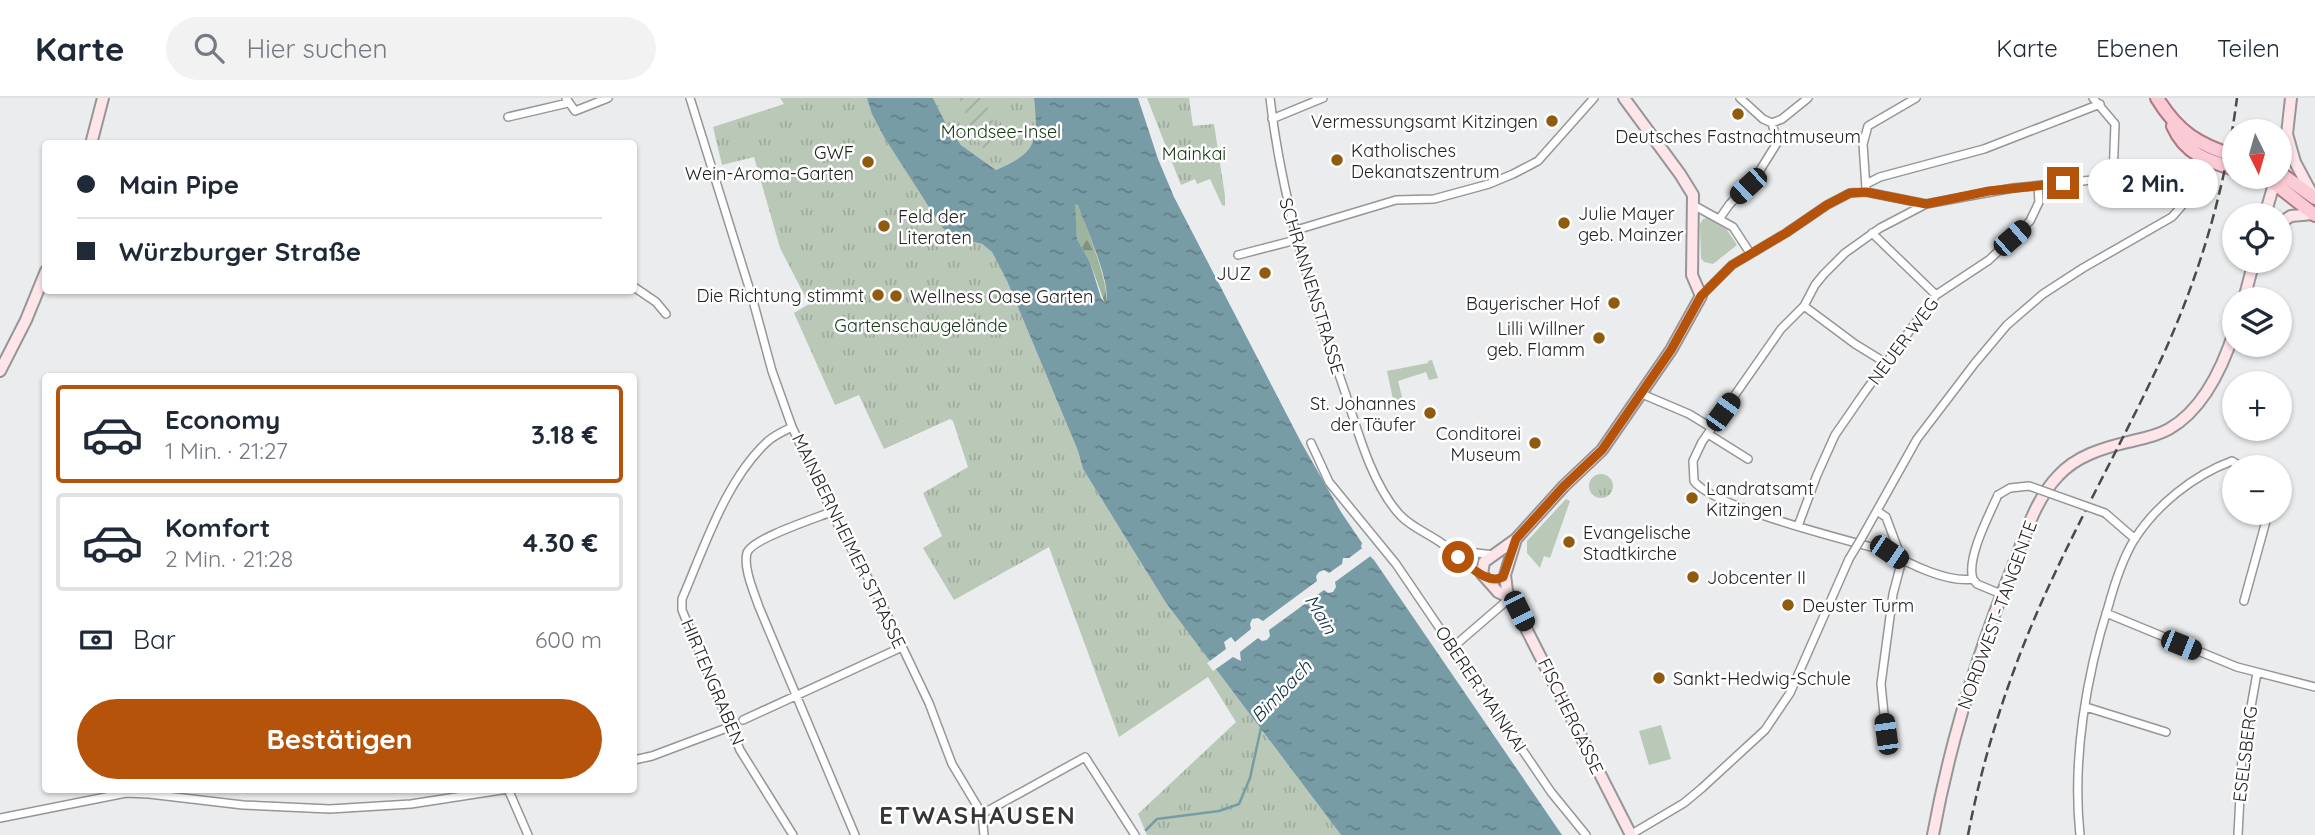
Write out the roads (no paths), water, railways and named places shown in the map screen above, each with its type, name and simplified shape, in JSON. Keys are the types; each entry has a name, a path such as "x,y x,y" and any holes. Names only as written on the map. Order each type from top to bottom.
{"main road":[{"path":"92,140 103,98"},
{"path":"1510,598 1494,590 1484,576 1484,562 1516,539 1564,486 1602,450 1680,335 1701,296 1692,275 1695,206 1691,192 1624,98"},
{"path":"2157,98 2185,145 2202,159 2222,165"},
{"path":"2289,119 2291,98"},
{"path":"2171,119 2202,145 2222,152"},
{"path":"2292,152 2314,197"},
{"path":"2292,186 2314,197"},
{"path":"2288,189 2314,214"},
{"path":"2292,216 2314,214"},
{"path":"0,371 42,281"},
{"name":"NORDWEST-TANGENTE","path":"1933,835 1947,765 2001,594 2033,513 2051,483 2060,473 2100,449 2169,429 2197,405 2226,357"},
{"path":"1484,576 1497,580 1506,570 1516,539"},
{"path":"1494,555 1503,559 1510,598"},
{"name":"FISCHERGASSE","path":"1510,598 1630,835"}],"street":[{"path":"508,117 567,101 576,111 608,98"},
{"name":"MAINBERNHEIMER STRASSE","path":"690,98 752,297 772,371 792,426 831,512 876,592 929,704 952,764 982,814"},
{"name":"SCHRANNENSTRASSE","path":"1269,98 1282,185 1313,301 1360,436 1384,492 1407,521 1484,576"},
{"path":"1272,119 1323,98"},
{"path":"1293,230 1396,200 1426,201 1475,189 1531,165 1538,161 1594,98"},
{"path":"1740,98 1763,119 1772,123 1782,119 1808,98"},
{"path":"1866,188 1863,144 1868,126 1916,98"},
{"path":"1701,296 1718,277 1750,253 1841,197 1866,188 1880,177 1984,149 2097,101 2115,124 2113,178"},
{"path":"1720,218 1757,175 1777,143 1772,123"},
{"path":"1973,579 1954,580 1902,561 1889,552 1738,507 1696,485 1693,461 1710,431 1781,329 1804,306 1815,285 1845,253 1872,233 1926,204 1989,191 2113,178 2156,180 2187,176 2202,159"},
{"path":"1630,835 1684,803 1765,730 1790,692 1849,558 1917,439 2007,325 2043,294 2172,217 2186,201 2187,176"},
{"name":"NEUER WEG","path":"1798,526 1835,435 1936,295 1989,260 2024,228 2039,202 2038,186"},
{"path":"1866,188 1926,204"},
{"path":"1695,206 1733,227 1750,253"},
{"path":"1872,233 1936,295"},
{"path":"1238,255 1296,240"},
{"path":"637,289 656,302 666,314"},
{"path":"1804,306 1886,363"},
{"path":"1642,394 1689,414 1748,459"},
{"name":"HIRTENGRABEN","path":"792,426 769,439 740,472 682,599 682,610 740,750 793,835"},
{"name":"OBERER MAINKAI","path":"1311,443 1329,482 1396,565 1551,792 1586,835"},
{"path":"2080,835 2077,805 2078,752 2097,643 2116,580 2135,539 2149,521 2188,483 2222,465"},
{"path":"2001,594 1978,584 1973,579 1970,568 1998,495 2010,488 2029,486 2105,513 2135,539"},
{"path":"1877,510 1886,517 1902,561 1891,605 1881,684 1884,723 1890,749"},
{"path":"831,512 761,541 750,548 747,555 749,575 759,607 855,835"},
{"path":"2244,601 2262,525"},
{"path":"1444,545 1468,552 1494,555"},
{"path":"1452,648 1510,598"},
{"path":"2106,613 2204,655 2257,673 2315,687"},
{"path":"743,720 902,647"},
{"name":"ESELSBERG","path":"2238,835 2242,757 2257,673"},
{"path":"2086,707 2166,732"},
{"path":"637,759 653,756 732,726"},
{"path":"984,835 982,814 1085,757 1135,835"},
{"path":"0,818 117,793"},
{"path":"143,793 243,805 330,809 378,808 486,793"},
{"path":"510,793 528,835"}],"water":[{"name":"Main","path":"867,98 933,98 946,124 961,145 996,170 1028,151 1035,135 1034,98 1138,98 1174,197 1301,442 1362,543 1361,547 1374,560 1562,835 1341,835 1166,603 1083,469 1078,451 1007,281 992,252 982,244 952,236 942,227 872,114","holes":["1075,204 1078,205 1102,271 1107,296 1105,303 1090,262 1077,239"]}],"waterway":[{"name":"Bimbach","path":"1146,830 1157,819 1219,811 1239,804 1250,778 1261,728"}],"railway":[{"path":"1968,835 1989,748 2006,691 2027,636 2067,547 2158,366 2186,301 2217,201 2237,98"}],"place":[{"name":"Deutsches Fastnachtmuseum","path":"1738,114"},
{"name":"Vermessungsamt Kitzingen","path":"1552,121"},
{"name":"Katholisches Dekanatszentrum","path":"1337,160"},
{"name":"GWF Wein-Aroma-Garten","path":"868,162"},
{"name":"Julie Mayer geb. Mainzer","path":"1564,223"},
{"name":"Feld der Literaten","path":"884,226"},
{"name":"JUZ","path":"1265,273"},
{"name":"Die Richtung stimmt","path":"878,295"},
{"name":"Wellness Oase Garten","path":"896,296"},
{"name":"Bayerischer Hof","path":"1614,303"},
{"name":"Lilli Willner geb. Flamm","path":"1599,338"},
{"name":"St. Johannes der Täufer","path":"1430,413"},
{"name":"Conditorei Museum","path":"1535,443"},
{"name":"Landratsamt Kitzingen","path":"1692,498"},
{"name":"Evangelische Stadtkirche","path":"1569,542"},
{"name":"Jobcenter II","path":"1693,577"},
{"name":"Deuster Turm","path":"1788,605"},
{"name":"Sankt-Hedwig-Schule","path":"1659,678"}],"district":[{"name":"ETWASHAUSEN","path":"978,815"}],"park label":[{"name":"Mondsee-Insel","path":"1001,131"},
{"name":"Mainkai","path":"1194,153"},
{"name":"Gartenschaugelände","path":"921,325"}]}
